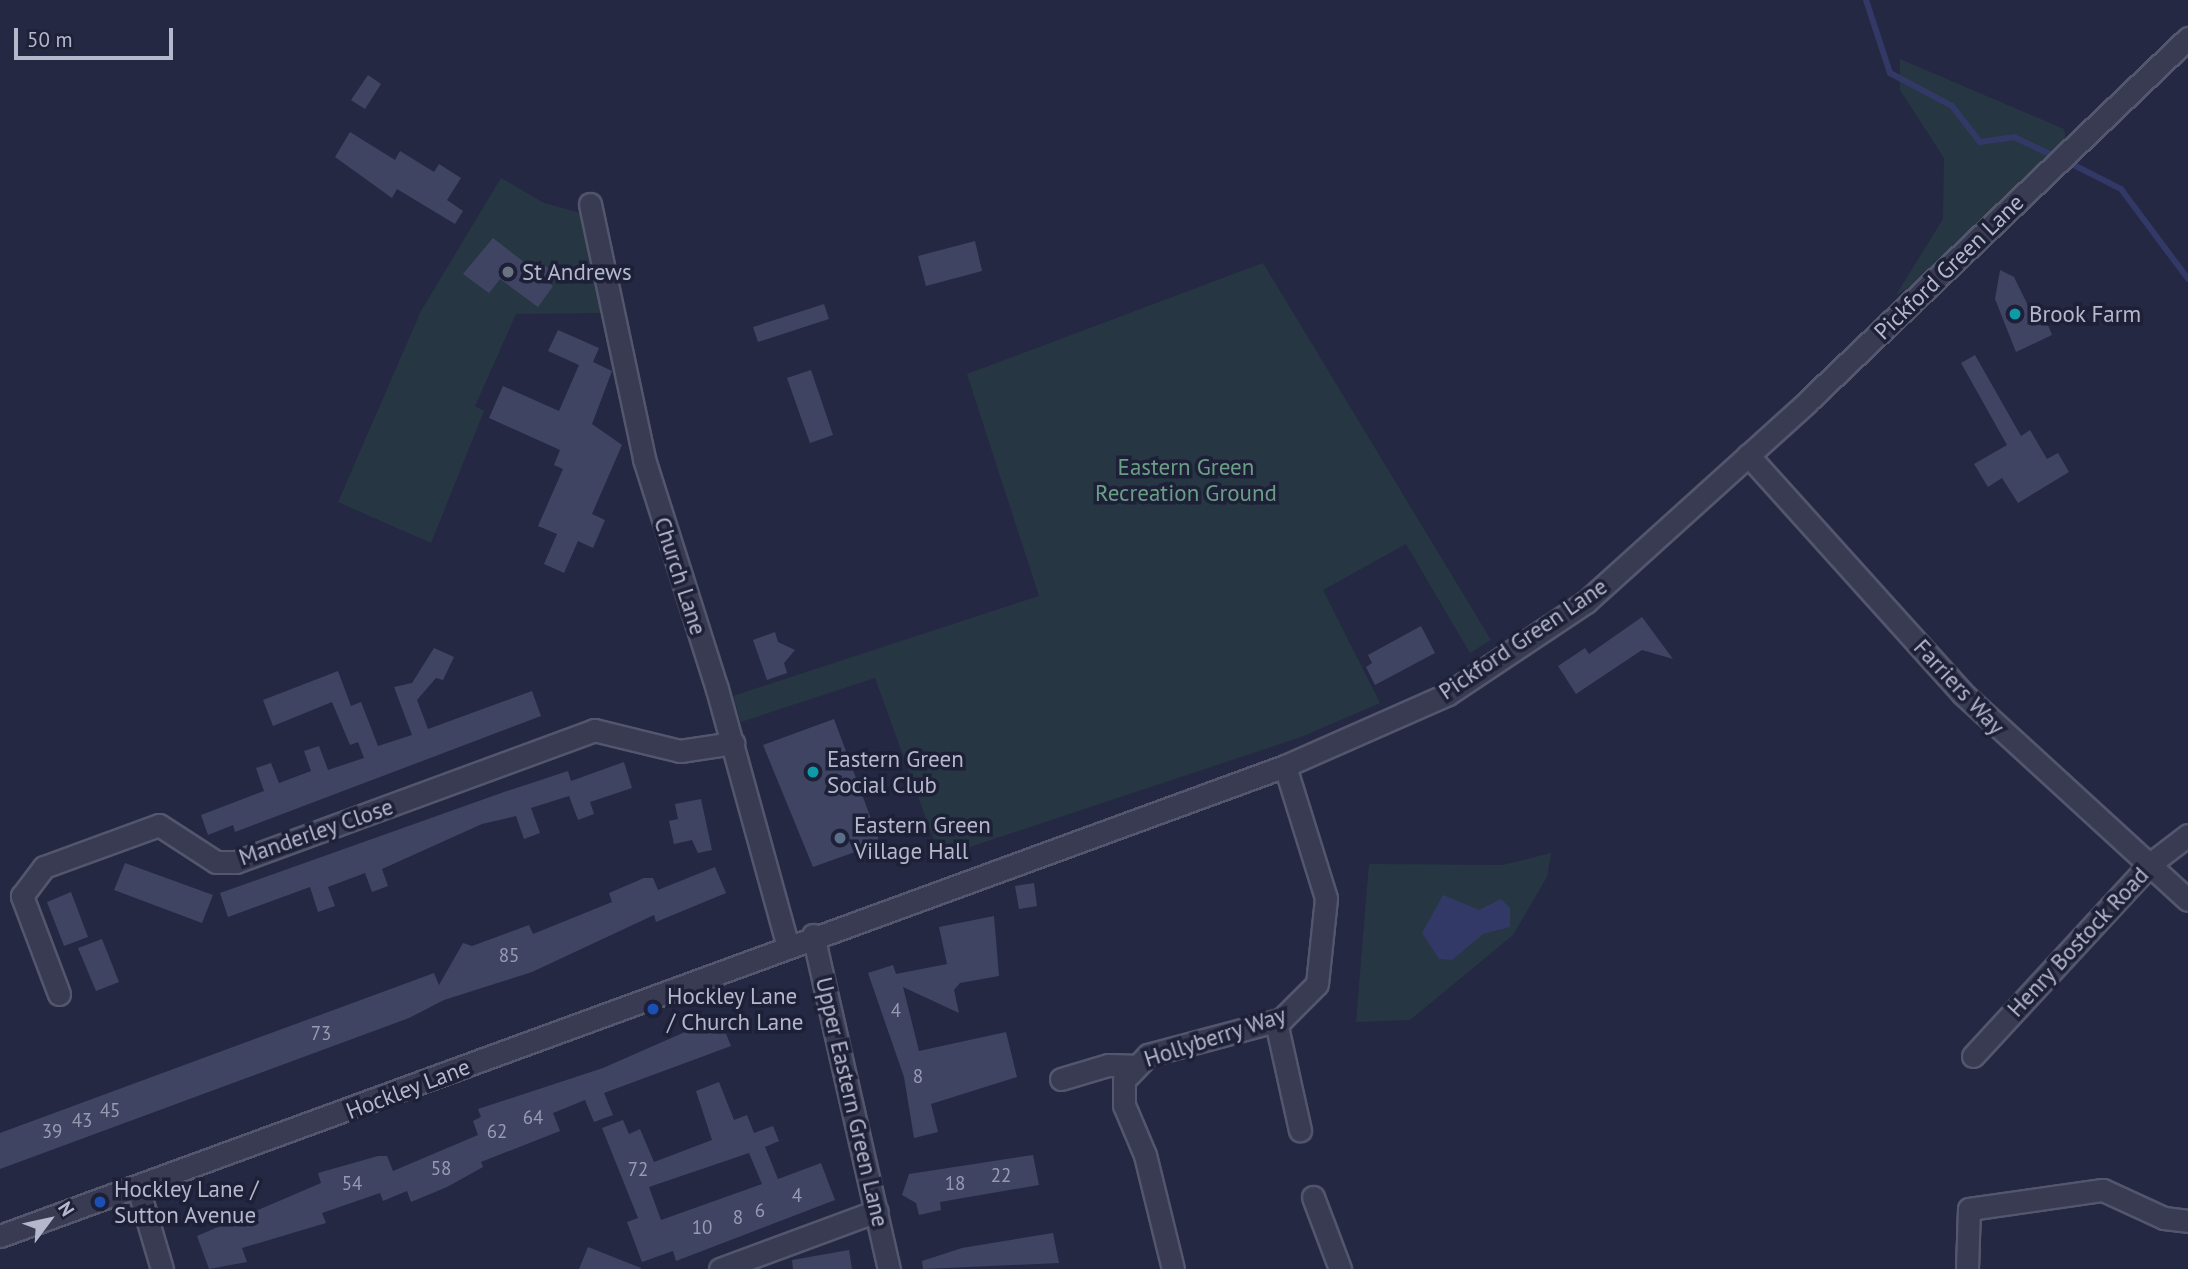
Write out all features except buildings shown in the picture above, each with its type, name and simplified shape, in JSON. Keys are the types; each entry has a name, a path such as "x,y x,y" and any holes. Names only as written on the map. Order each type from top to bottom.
{"street":[{"name":"Pickford Green Lane","path":"813,935 1285,766 1448,694 1586,602 1748,456 2188,38"},
{"name":"Church Lane","path":"590,204 644,459 733,743 787,944"},
{"name":"Farriers Way","path":"1748,456 1962,693 2188,900"},
{"name":"Manderley Close","path":"59,993 22,896 31,878 57,863 159,825 216,862 236,862 594,730 680,751 733,743"},
{"name":"Hollyberry Way","path":"1173,1269 1145,1155 1124,1105 1124,1080 1132,1066 1148,1055 1276,1022 1298,1009 1317,984 1326,909 1285,766"},
{"name":"Henry Bostock Road","path":"1973,1056 2150,864 2188,835"},
{"name":"Hockley Lane","path":"0,1236 138,1188 813,935"},
{"name":"Upper Eastern Green Lane","path":"813,935 889,1269"},
{"path":"1276,1022 1300,1129"},
{"path":"1061,1079 1108,1065 1132,1066"},
{"path":"138,1188 162,1269"},
{"path":"1967,1269 1969,1209 2103,1190 2164,1218 2188,1221"},
{"path":"1313,1197 1340,1269"},
{"path":"720,1269 877,1211"}],"green space":[{"path":"1900,59 2064,129 2066,140 1922,279 1896,295 1943,219 1944,158 1900,90"},
{"path":"501,178 544,203 580,213 601,313 516,314 475,406 484,411 431,543 338,502 421,311"},
{"name":"Eastern Green Recreation Ground","path":"1263,263 1491,640 1470,653 1406,544 1323,590 1380,703 1301,737 940,857 875,678 741,722 733,696 1039,596 967,374"},
{"path":"1551,853 1547,877 1513,935 1410,1020 1356,1022 1369,864 1503,865"}],"water":[{"path":"1443,895 1479,910 1501,899 1510,908 1510,927 1483,934 1452,960 1439,959 1422,933"}],"waterway":[{"path":"1866,0 1890,73 1952,106 1980,142 2014,137 2056,157"},
{"path":"2066,161 2121,189 2188,279"}],"place":[{"name":"St Andrews","path":"508,272"},
{"name":"Brook Farm","path":"2015,314"},
{"name":"Eastern Green Social Club","path":"813,772"},
{"name":"Eastern Green Village Hall","path":"840,838"},
{"name":"Hockley Lane / Church Lane","path":"653,1009"},
{"name":"Hockley Lane / Sutton Avenue","path":"100,1202"}]}
